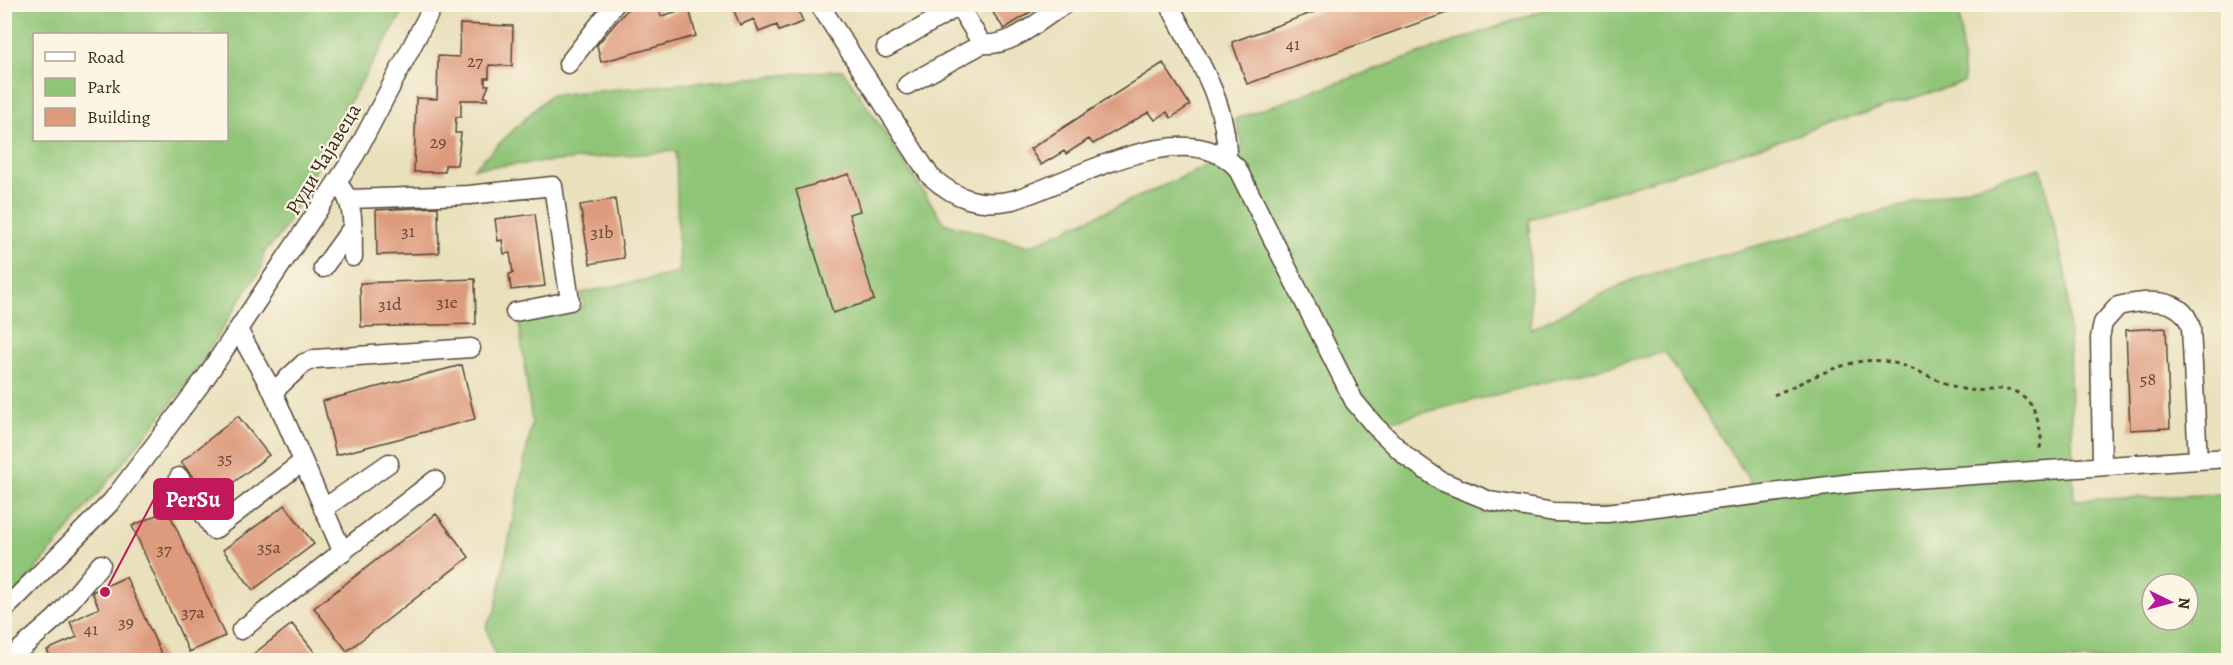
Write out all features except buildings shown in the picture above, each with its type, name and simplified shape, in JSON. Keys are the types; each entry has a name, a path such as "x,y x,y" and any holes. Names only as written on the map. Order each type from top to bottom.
{"street":[{"name":"Руди Чајавеца","path":"4,610 112,501 206,377 337,183 374,121 434,4"},
{"path":"568,64 615,4"},
{"path":"819,4 930,176 943,188 968,201 998,203 1026,196 1156,149 1194,148 1227,157 1238,168 1354,401 1374,425 1407,457 1441,481 1467,493 1522,508 1554,512 1607,513 1853,483 2229,458"},
{"path":"907,85 982,44 1008,42 1065,4"},
{"path":"1169,4 1217,99 1225,124 1227,157"},
{"path":"886,48 959,6 982,44"},
{"path":"337,183 349,199 353,257"},
{"name":"Руди Чајавеца","path":"349,199 469,195 553,186 570,301 515,312"},
{"path":"323,268 352,228"},
{"path":"2102,465 2100,338 2103,322 2118,306 2163,302 2181,309 2192,328 2198,460"},
{"path":"238,330 273,392 343,553"},
{"path":"273,392 304,363 315,359 471,348"},
{"path":"179,477 214,530 302,462"},
{"path":"323,509 389,463"},
{"path":"241,630 435,480"},
{"path":"8,660 56,618 101,564"}],"path":[{"path":"1774,395 1848,365 1877,361 1911,367 1960,388 2007,388 2018,392 2029,402 2041,436 2038,454 2015,472"}],"green space":[{"path":"5,5 407,5 347,106 287,224 278,238 264,252 261,270 190,380 5,608"},
{"path":"1546,5 1959,5 1964,82 1529,219 1531,329 1631,280 2041,168 2067,281 2074,500 2228,494 2228,660 496,660 486,626 495,611 532,423 519,322 584,307 581,293 679,273 676,151 474,168 550,95 843,70 944,223 1029,246 1227,157 1243,144 1235,119 1547,9","holes":["1665,352 1759,495 1554,512 1441,481 1375,425"]}],"place":[{"name":"PerSu","path":"105,592"}]}
